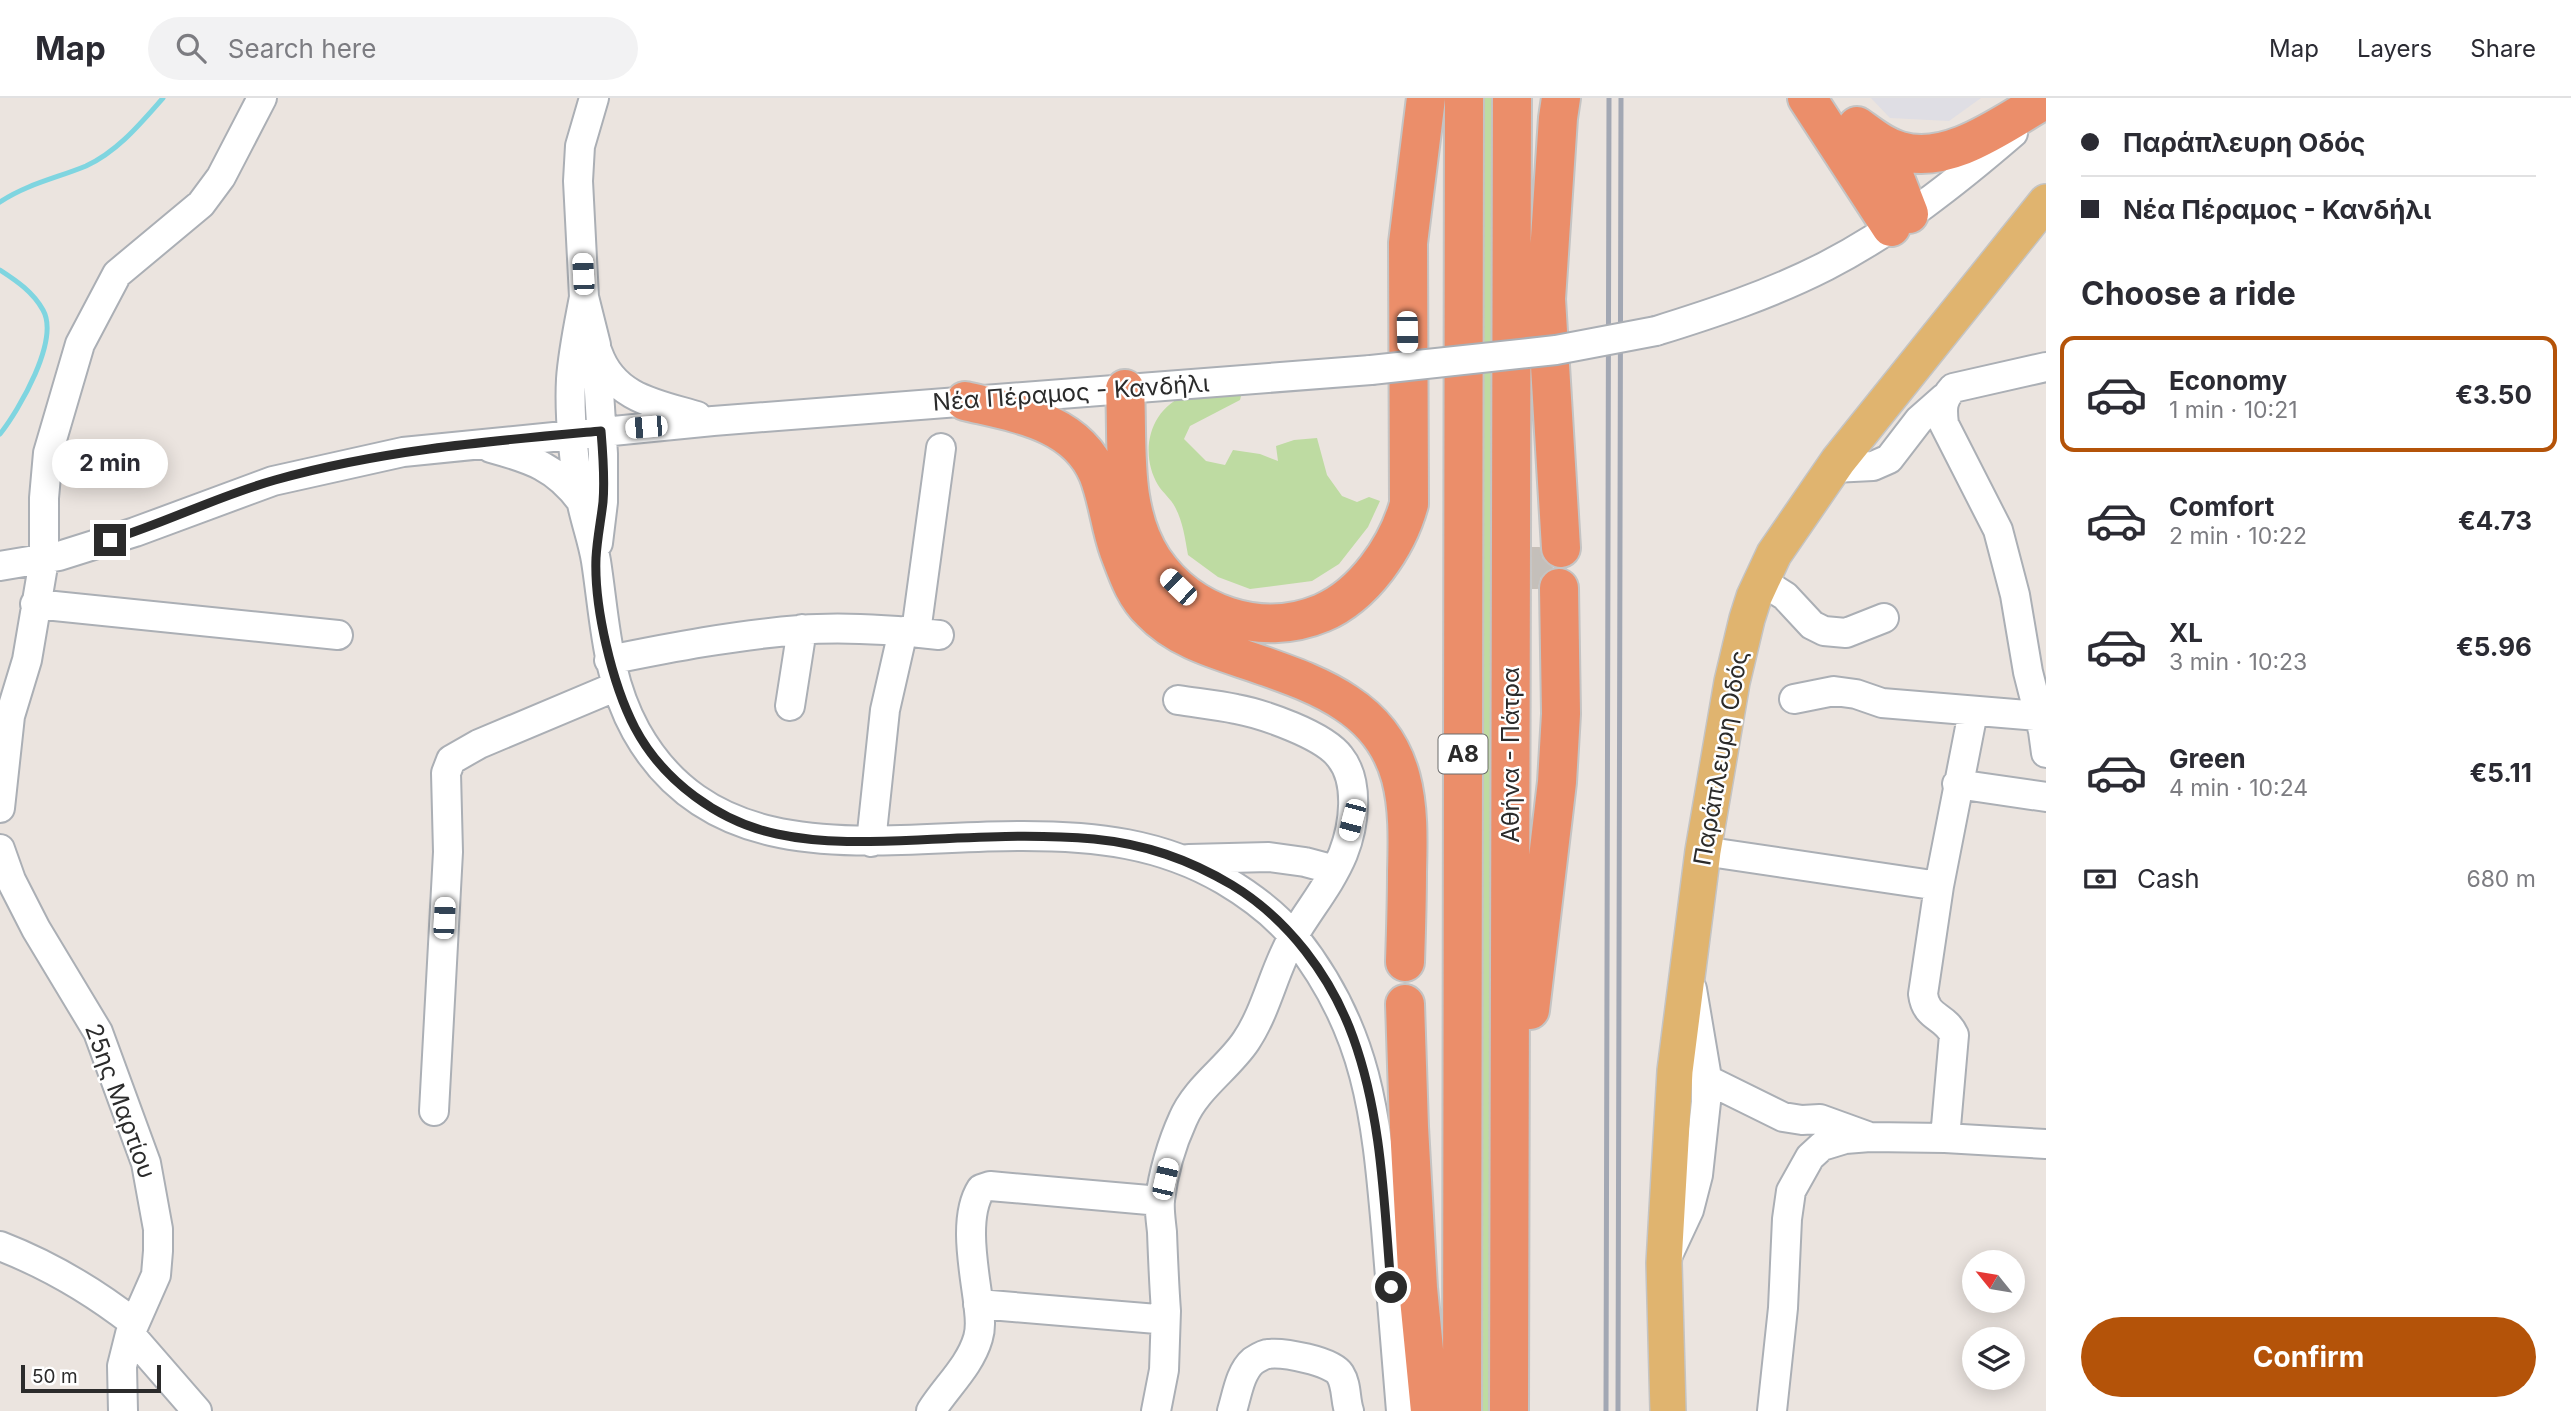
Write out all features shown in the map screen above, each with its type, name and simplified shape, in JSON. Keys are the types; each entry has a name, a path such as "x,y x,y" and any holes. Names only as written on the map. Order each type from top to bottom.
{"highway":[{"path":"1111,390 1133,513 1141,537 1153,559 1178,587 1214,612 1233,619 1267,624 1322,613 1356,590 1371,575 1399,533 1409,504 1408,243 1426,98"},
{"name":"Αθήνα - Πάτρα","path":"1462,1411 1464,98"},
{"name":"Αθήνα - Πάτρα","path":"1509,1411 1512,98"},
{"path":"1561,98 1546,299 1561,548"},
{"path":"1807,98 1900,221"},
{"path":"1848,112 1881,143 1898,151 1931,154 1969,141 2046,101"},
{"path":"1848,112 1895,178 1900,221"},
{"path":"1111,390 1104,492 1108,518 1126,571 1140,600 1152,613 1196,642 1284,673 1329,693 1361,714 1389,747 1401,774 1408,823 1405,962"},
{"path":"965,401 1053,426 1072,440 1089,458 1104,492"},
{"path":"1510,1098 1532,998 1557,782 1561,714 1559,588"},
{"path":"1405,1004 1417,1275 1430,1411"}],"main road":[{"name":"Παράπλευρη Οδός","path":"1668,1411 1664,1263 1671,1114 1703,850 1739,649 1761,581 1792,526 1833,468 2046,202"}],"street":[{"path":"0,808 10,716 27,660 44,560 44,498 48,453 77,355 90,323 117,274 201,204 221,177 262,98"},
{"path":"594,98 580,146 578,181 584,297 603,367 611,379 624,390 659,405 713,421"},
{"name":"Νέα Πέραμος - Κανδήλι","path":"0,566 44,560 135,532 273,481 403,452 713,421 1371,370 1556,350 1656,331 1717,312 1789,284 1839,259 1900,221 1965,172 2046,101"},
{"path":"584,297 571,380 587,433 604,474 596,559"},
{"path":"596,345 581,501 596,559 613,673 636,731 652,754 668,774 709,807 755,828 777,834 834,841 1020,836 1128,844 1183,859 1246,893 1280,922 1327,983 1341,1008 1363,1068 1373,1107 1381,1169 1401,1411"},
{"path":"1833,468 1872,466 1889,459 1919,420 1953,388 2046,367"},
{"path":"1794,699 1834,691 1856,694 1882,703 1973,712 2043,732 2028,672 2013,586 1998,530 1944,424 1944,398"},
{"path":"475,443 523,457 556,473 569,484 581,501"},
{"path":"871,842 885,709 919,633 941,448"},
{"path":"1761,581 1785,596 1812,625 1824,631 1846,633 1884,618"},
{"path":"35,604 338,635"},
{"path":"434,1111 448,852 446,773 451,760 613,673 709,640 802,629 919,633"},
{"path":"790,706 802,629"},
{"path":"1156,1411 1164,1370 1166,1311 1160,1201 1172,1148 1184,1116 1245,1043 1255,1026 1274,975 1293,937 1344,853 1352,820 1349,771 1339,755 1320,740 1238,709 1178,700"},
{"path":"1945,1138 1954,1035 1951,1027 1924,1006 1923,994 1957,783 1973,712"},
{"path":"1957,783 2046,797"},
{"name":"25ης Μαρτίου","path":"0,849 10,880 36,929 98,1032 146,1163 158,1228 156,1275 132,1328 122,1366 123,1411"},
{"path":"1703,850 1939,886"},
{"path":"1183,859 1269,857 1335,870"},
{"path":"1664,1263 1689,1210 1698,1175 1706,1102 1706,1079 1688,965"},
{"path":"1706,1079 1802,1126 1806,1136 1791,1191 1787,1220 1782,1322 1772,1411"},
{"path":"1783,1116 1802,1120 1820,1119 1870,1137"},
{"path":"1791,1191 1810,1157 1822,1146 1845,1139 1945,1138 2046,1144"},
{"path":"931,1411 973,1351 978,1337 981,1317 971,1222 973,1201 981,1189 990,1186 1160,1201"},
{"path":"0,1247 23,1255 96,1293 132,1328 197,1411"},
{"path":"978,1304 1157,1320 1166,1311"},
{"path":"1232,1411 1243,1376 1252,1362 1267,1354 1314,1359 1330,1365 1340,1373 1346,1387 1349,1411"}],"shaded area":[{"path":"1871,98 1981,98 1949,121 1890,118"}],"green space":[{"path":"1483,98 1492,98 1489,1411 1480,1411"},
{"path":"1242,392 1240,400 1190,426 1184,439 1206,461 1225,465 1233,450 1260,454 1278,461 1276,446 1294,440 1317,438 1327,475 1342,496 1357,502 1369,497 1380,501 1368,527 1339,564 1312,581 1250,589 1218,577 1188,555 1178,513 1152,472 1149,459 1151,433 1156,421 1174,401 1193,393"}],"building":[{"path":"1533,548 1539,548 1542,559 1552,568 1540,577 1537,588 1533,588"}],"waterway":[{"path":"0,202 21,190 98,160 128,136 163,98"},
{"path":"0,270 29,292 43,310 47,323 46,339 35,374 0,434"}],"railway":[{"path":"1606,1411 1609,98"},
{"path":"1618,1411 1621,98"}],"route":[{"path":"110,540 273,481 317,470 403,452 601,431 603,502 596,559 609,660 636,731 668,774 709,807 755,828 777,834 834,841 1020,836 1128,844 1183,859 1246,893 1280,922 1314,964 1341,1008 1352,1033 1373,1107 1391,1287"}]}
